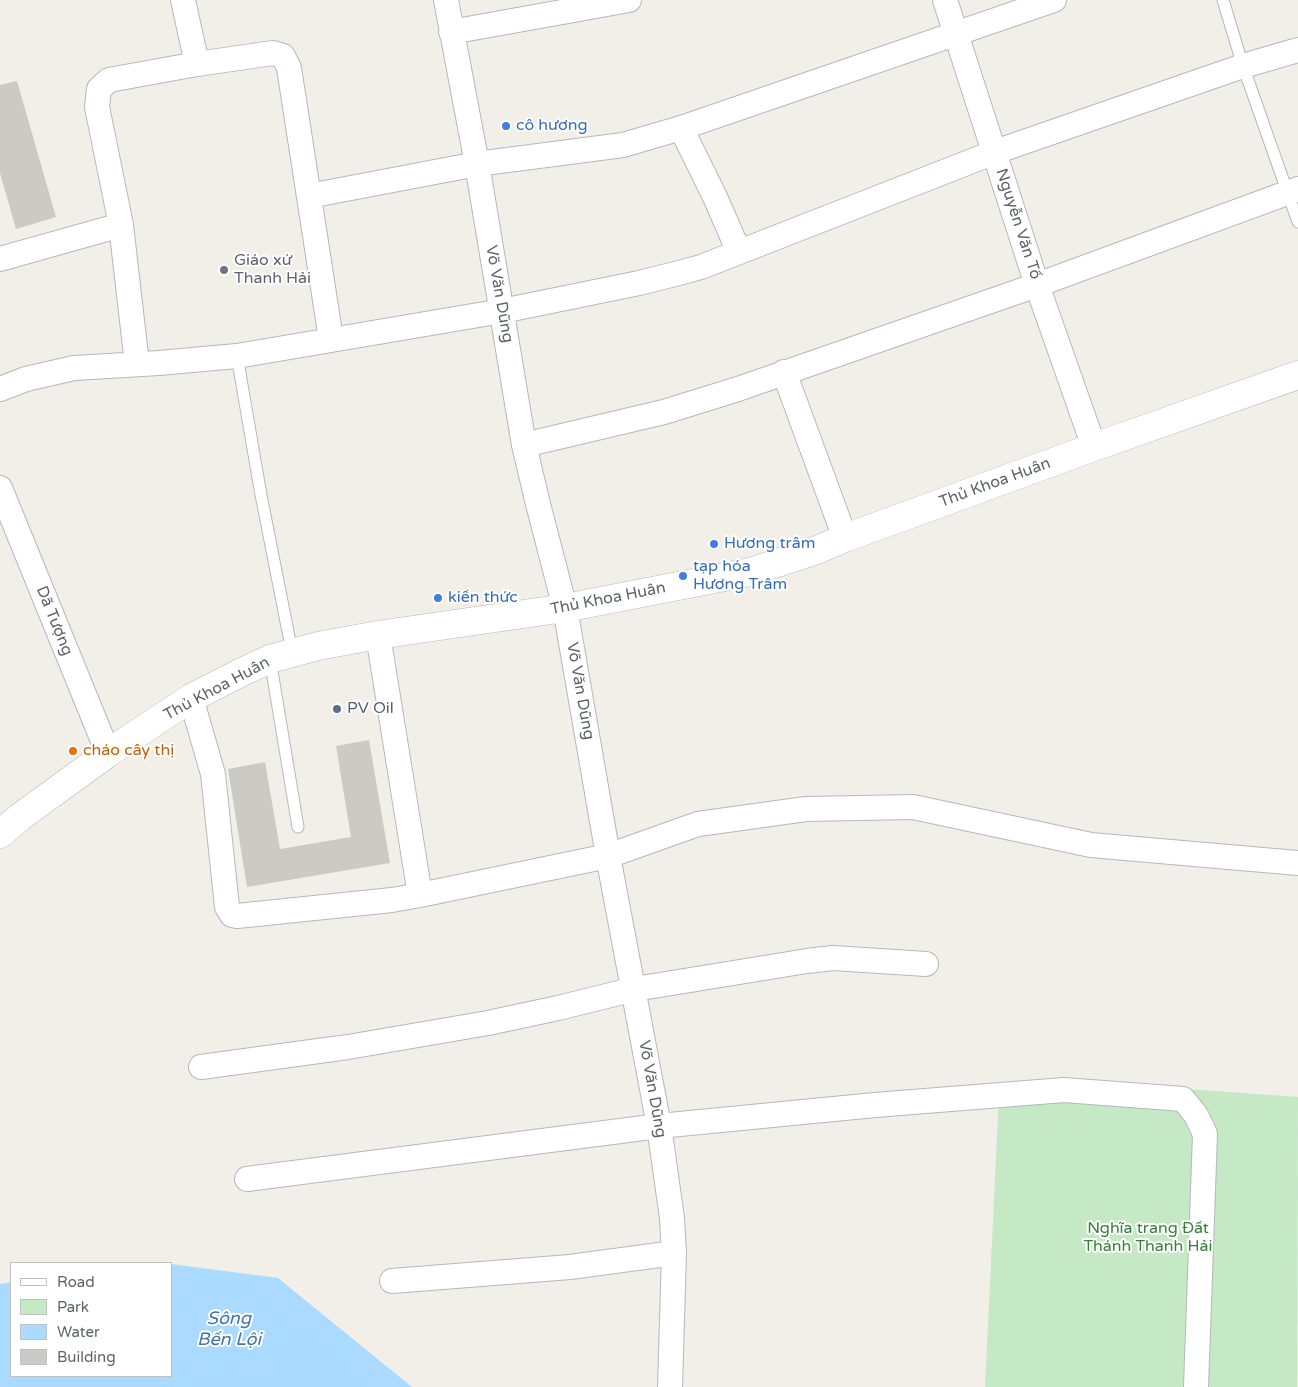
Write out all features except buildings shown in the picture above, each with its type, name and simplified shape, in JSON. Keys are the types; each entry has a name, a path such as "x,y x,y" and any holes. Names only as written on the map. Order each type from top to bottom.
{"main road":[{"name":"Thủ Khoa Huân","path":"0,834 20,817 108,753 191,698 242,672 281,656 378,635 566,608 750,572 817,550 1094,447 1298,375"}],"street":[{"path":"183,0 197,64"},
{"name":"Võ Văn Dũng","path":"446,0 477,164 524,445 566,608 608,856 659,1126 672,1218 674,1253 670,1387"},
{"path":"451,32 629,0"},
{"name":"Nguyễn Văn Tố","path":"945,0 1038,285 1094,447"},
{"path":"309,196 477,164 623,145 681,128 1054,0"},
{"path":"0,388 26,379 74,368 237,356 502,311 648,281 701,267 995,152 1243,66 1298,50"},
{"path":"137,364 121,225 97,107 99,89 109,80 273,53 283,56 289,68 330,339"},
{"path":"681,128 715,197 738,252"},
{"path":"524,445 664,412 738,389 1038,285 1293,191"},
{"path":"0,259 121,225"},
{"path":"784,372 845,538"},
{"name":"Dã Tượng","path":"0,488 7,526 108,753"},
{"path":"378,635 420,895"},
{"path":"191,698 213,774 227,907 232,915 247,916 420,895 608,856 698,824 806,809 912,807 1091,845 1298,863"},
{"path":"201,1067 348,1047 488,1023 634,989 833,958 926,964"},
{"path":"247,1179 659,1126 885,1104 1064,1090 1183,1099 1196,1115 1205,1134 1196,1387"},
{"path":"392,1281 570,1267 674,1253"}],"lane":[{"path":"1222,0 1243,66 1293,191 1298,222"},
{"path":"237,356 261,496 281,656 298,827"}],"green space":[{"name":"Nghĩa trang Đất Thánh Thanh Hải","path":"1174,1088 1298,1097 1297,1387 985,1387 999,1096"}],"water":[{"name":"Sông Bến Lội","path":"172,1264 278,1278 412,1387 0,1387 0,1284 10,1282 10,1377 172,1377"}],"place":[{"name":"cô hương","path":"506,126"},
{"name":"Giáo xứ Thanh Hải","path":"224,270"},
{"name":"Hương trâm","path":"714,544"},
{"name":"tạp hóa Hương Trâm","path":"683,576"},
{"name":"kiến thức","path":"438,598"},
{"name":"PV Oil","path":"337,709"},
{"name":"cháo cây thị","path":"73,751"}]}
